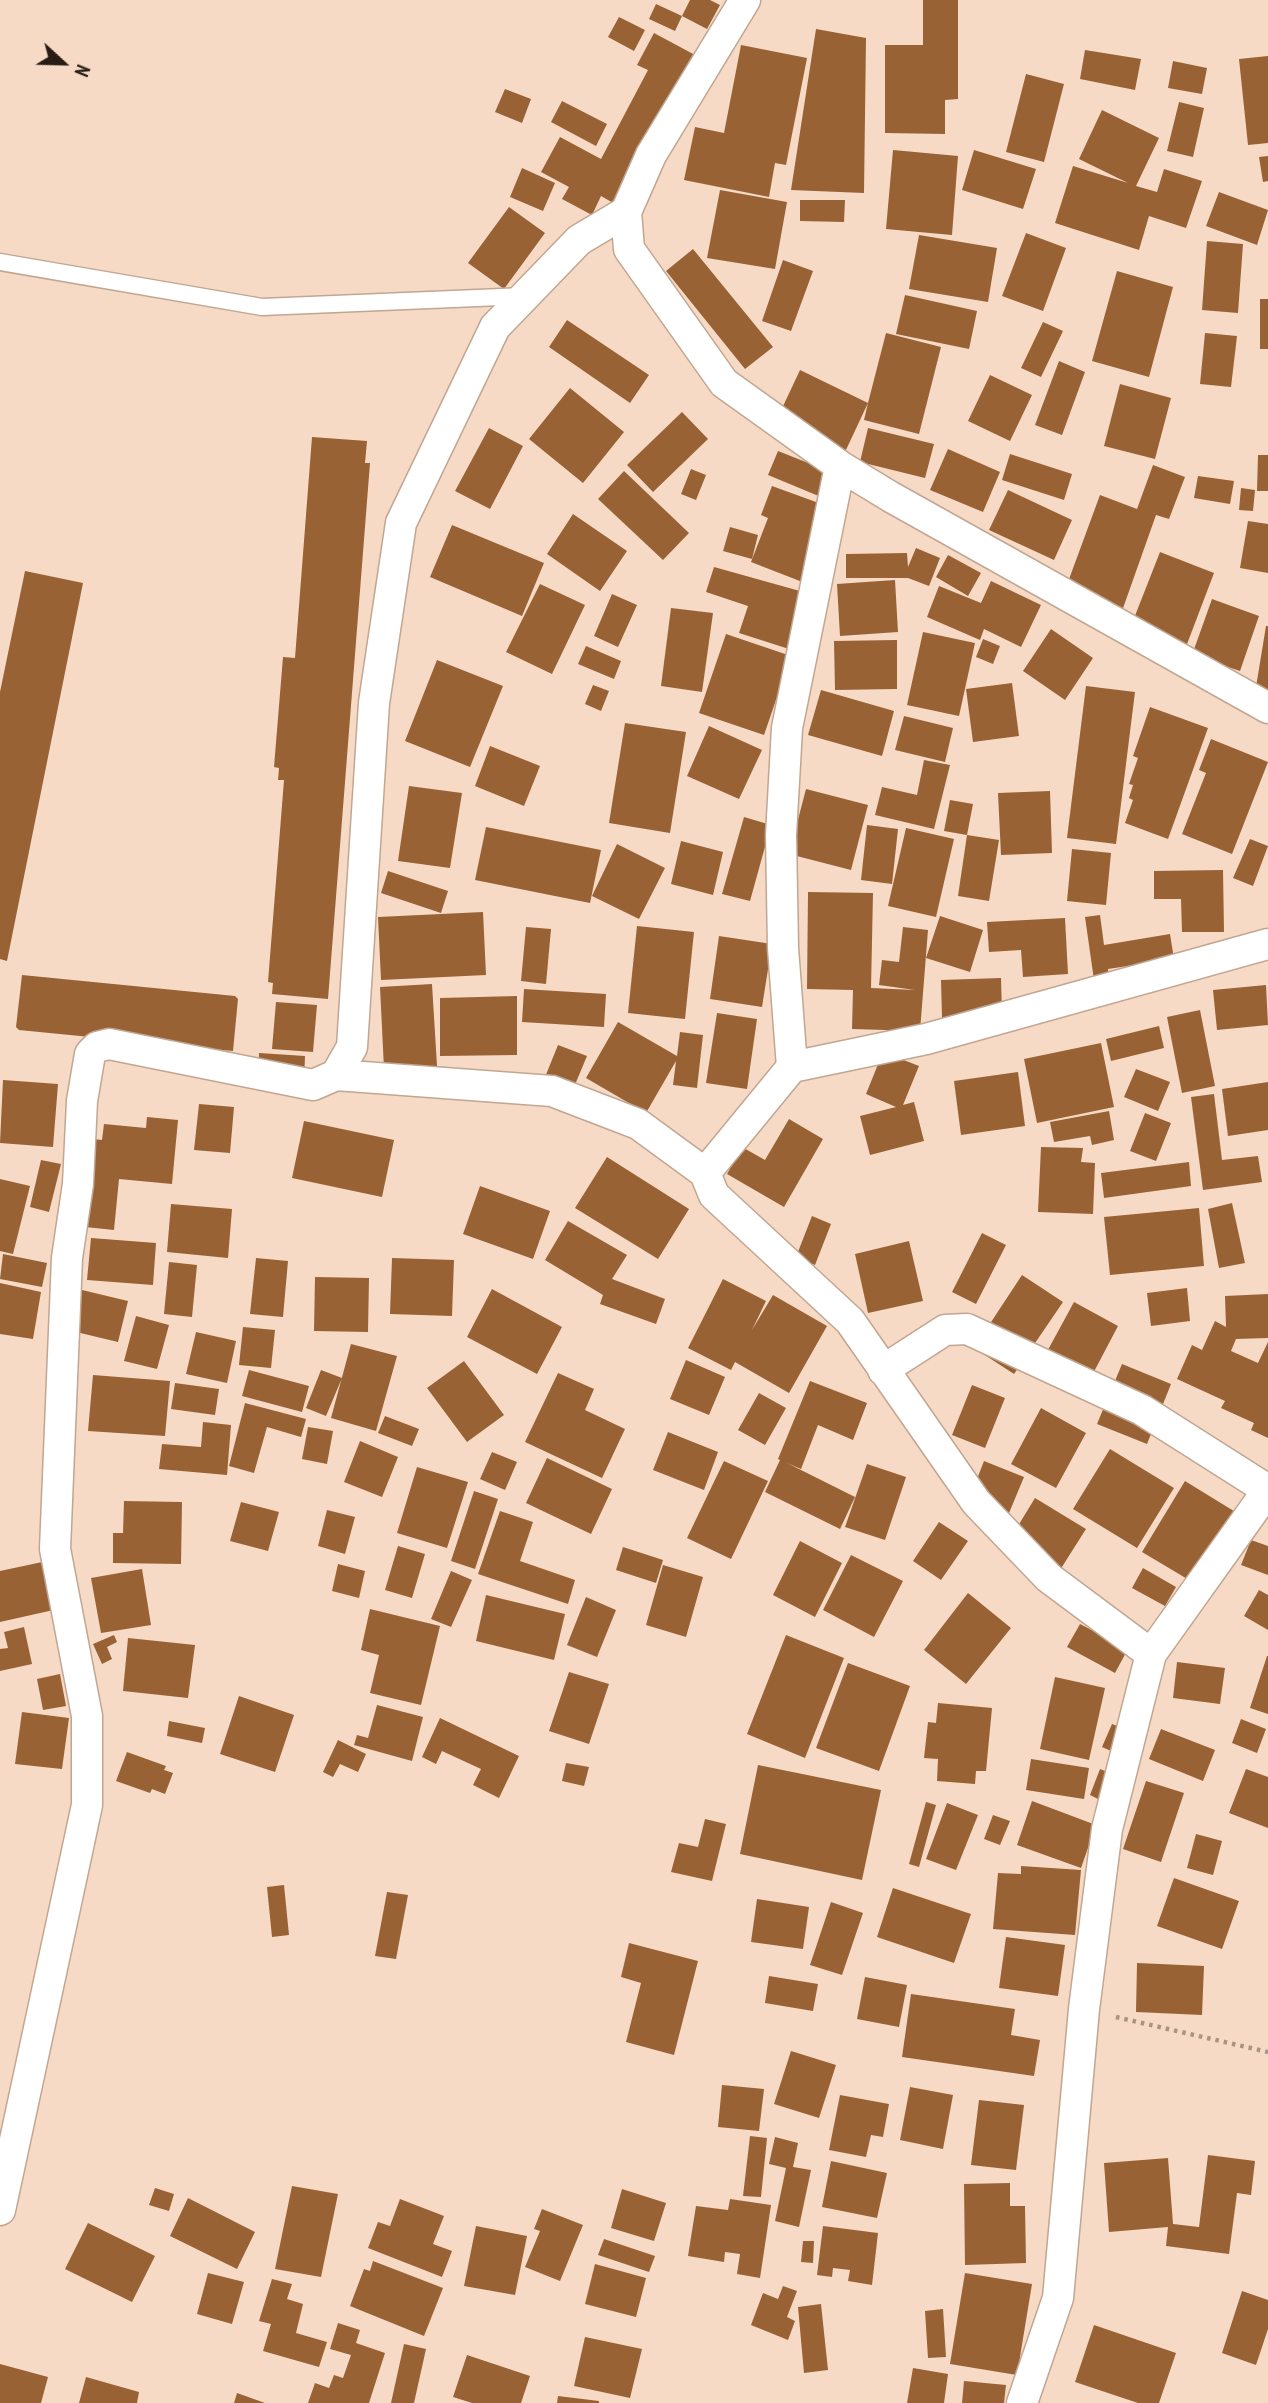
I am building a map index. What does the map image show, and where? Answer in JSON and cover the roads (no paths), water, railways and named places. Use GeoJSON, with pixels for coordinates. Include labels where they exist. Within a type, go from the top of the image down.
{"type":"FeatureCollection","features":[{"type":"Feature","properties":{"kind":"street"},"geometry":{"type":"LineString","coordinates":[[744,0],[651,155],[626,212],[629,249],[724,383],[840,466],[1137,638],[1268,708]]}},
{"type":"Feature","properties":{"kind":"street"},"geometry":{"type":"LineString","coordinates":[[336,1075],[352,1047],[374,703],[401,523],[495,327],[579,240],[626,212]]}},
{"type":"Feature","properties":{"kind":"street"},"geometry":{"type":"LineString","coordinates":[[792,1067],[783,948],[781,835],[787,728],[840,466]]}},
{"type":"Feature","properties":{"kind":"street"},"geometry":{"type":"LineString","coordinates":[[705,1173],[792,1067],[926,1039],[1268,944]]}},
{"type":"Feature","properties":{"kind":"street"},"geometry":{"type":"LineString","coordinates":[[0,2210],[86,1805],[87,1716],[55,1549],[67,1258],[78,1184],[82,1101],[88,1063],[97,1047],[109,1044],[313,1085],[336,1075],[552,1091],[638,1124],[705,1173],[714,1195],[850,1321],[976,1502],[1049,1578],[1151,1654]]}},
{"type":"Feature","properties":{"kind":"street"},"geometry":{"type":"LineString","coordinates":[[883,1370],[945,1330],[967,1329],[1142,1410],[1268,1490],[1151,1654],[1107,1829],[1084,2010],[1058,2298],[1022,2403]]}},
{"type":"Feature","properties":{"kind":"lane"},"geometry":{"type":"LineString","coordinates":[[0,262],[262,307],[525,296]]}}]}
